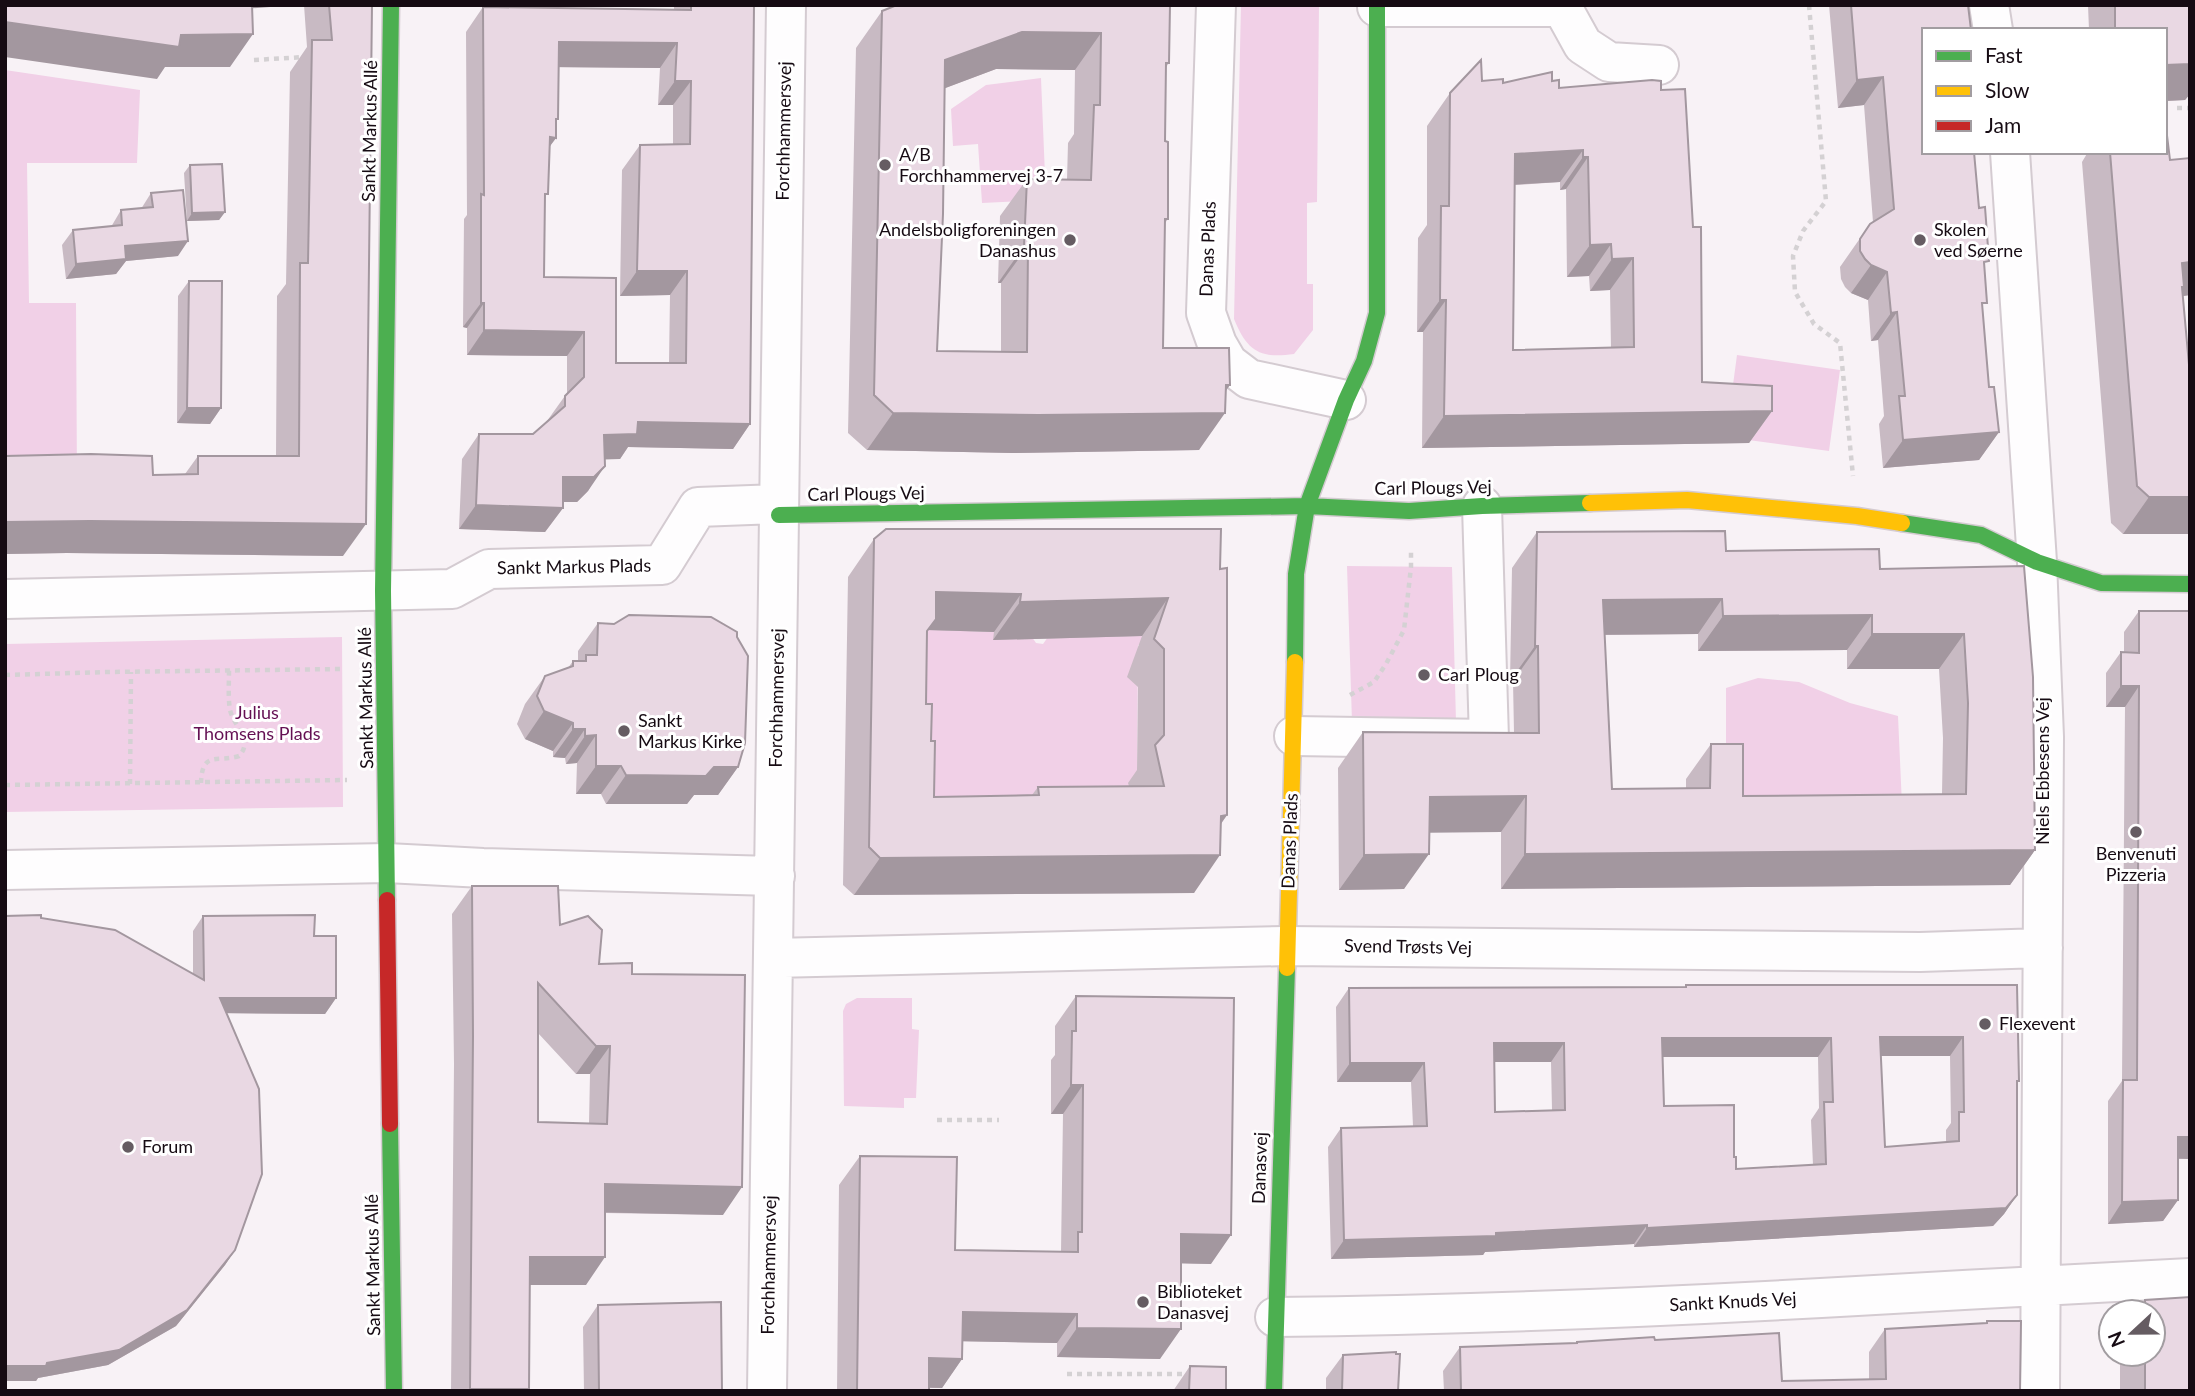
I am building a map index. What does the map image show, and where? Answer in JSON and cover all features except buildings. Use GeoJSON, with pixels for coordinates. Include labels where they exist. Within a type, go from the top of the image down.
{"type":"FeatureCollection","features":[{"type":"Feature","properties":{"kind":"street","name":"Sankt Markus Allé"},"geometry":{"type":"LineString","coordinates":[[391,5],[383,591],[394,1391]]}},
{"type":"Feature","properties":{"kind":"street","name":"Forchhammersvej"},"geometry":{"type":"LineString","coordinates":[[767,1391],[786,5]]}},
{"type":"Feature","properties":{"kind":"street","name":"Danas Plads"},"geometry":{"type":"LineString","coordinates":[[1216,5],[1206,313],[1217,344],[1228,363],[1249,379],[1346,400]]}},
{"type":"Feature","properties":{"kind":"street"},"geometry":{"type":"LineString","coordinates":[[1989,5],[1993,28]]}},
{"type":"Feature","properties":{"kind":"street"},"geometry":{"type":"LineString","coordinates":[[1377,6],[1562,6],[1583,45],[1609,62],[1659,65]]}},
{"type":"Feature","properties":{"kind":"street","name":"Danas Plads"},"geometry":{"type":"LineString","coordinates":[[1286,946],[1296,574],[1307,506],[1346,400],[1364,360],[1377,313],[1377,6]]}},
{"type":"Feature","properties":{"kind":"street","name":"Niels Ebbesens Vej"},"geometry":{"type":"LineString","coordinates":[[2010,154],[2037,562],[2044,737],[2040,1391]]}},
{"type":"Feature","properties":{"kind":"street","name":"Carl Plougs Vej"},"geometry":{"type":"LineString","coordinates":[[779,510],[1307,506],[1409,511],[1482,506],[1687,500],[1857,516],[1981,535],[2037,562],[2101,583],[2190,584]]}},
{"type":"Feature","properties":{"kind":"street"},"geometry":{"type":"LineString","coordinates":[[1294,718],[1489,739],[1482,506]]}},
{"type":"Feature","properties":{"kind":"street","name":"Sankt Markus Plads"},"geometry":{"type":"LineString","coordinates":[[383,591],[452,589],[489,569],[662,565],[698,507],[779,510]]}},
{"type":"Feature","properties":{"kind":"street"},"geometry":{"type":"LineString","coordinates":[[5,600],[383,591]]}},
{"type":"Feature","properties":{"kind":"street"},"geometry":{"type":"LineString","coordinates":[[5,870],[387,863],[775,876]]}},
{"type":"Feature","properties":{"kind":"street","name":"Svend Trøsts Vej"},"geometry":{"type":"LineString","coordinates":[[774,958],[1286,946],[1920,952],[2043,948]]}},
{"type":"Feature","properties":{"kind":"street","name":"Danasvej"},"geometry":{"type":"LineString","coordinates":[[1273,1391],[1286,946]]}},
{"type":"Feature","properties":{"kind":"street","name":"Sankt Knuds Vej"},"geometry":{"type":"LineString","coordinates":[[1275,1317],[1429,1315],[2190,1278]]}},
{"type":"Feature","properties":{"kind":"path"},"geometry":{"type":"LineString","coordinates":[[1809,5],[1826,201],[1802,231],[1793,256],[1795,292],[1814,324],[1840,343],[1857,516]]}},
{"type":"Feature","properties":{"kind":"path"},"geometry":{"type":"LineString","coordinates":[[254,60],[317,56]]}},
{"type":"Feature","properties":{"kind":"path"},"geometry":{"type":"LineString","coordinates":[[2177,108],[2190,108]]}},
{"type":"Feature","properties":{"kind":"path"},"geometry":{"type":"LineString","coordinates":[[1294,718],[1374,682],[1386,664],[1404,630],[1411,567],[1409,511]]}},
{"type":"Feature","properties":{"kind":"path"},"geometry":{"type":"LineString","coordinates":[[5,675],[385,668]]}},
{"type":"Feature","properties":{"kind":"path"},"geometry":{"type":"LineString","coordinates":[[201,783],[205,763],[239,756],[245,746],[243,734],[230,709],[229,670]]}},
{"type":"Feature","properties":{"kind":"path"},"geometry":{"type":"LineString","coordinates":[[130,784],[131,672]]}},
{"type":"Feature","properties":{"kind":"path"},"geometry":{"type":"LineString","coordinates":[[5,785],[386,780]]}},
{"type":"Feature","properties":{"kind":"path"},"geometry":{"type":"LineString","coordinates":[[937,1120],[999,1120]]}},
{"type":"Feature","properties":{"kind":"path"},"geometry":{"type":"LineString","coordinates":[[1067,1374],[1194,1374]]}},
{"type":"Feature","properties":{"kind":"green space"},"geometry":{"type":"Polygon","coordinates":[[[1241,5],[1319,5],[1317,202],[1307,203],[1307,284],[1313,284],[1313,330],[1294,354],[1272,355],[1256,350],[1244,339],[1234,319],[1241,5]]]}},
{"type":"Feature","properties":{"kind":"green space"},"geometry":{"type":"Polygon","coordinates":[[[5,70],[140,90],[137,163],[27,163],[29,303],[76,303],[77,485],[5,488],[5,70]]]}},
{"type":"Feature","properties":{"kind":"green space"},"geometry":{"type":"Polygon","coordinates":[[[1041,78],[1046,200],[982,203],[978,144],[953,146],[951,109],[986,85],[1041,78]]]}},
{"type":"Feature","properties":{"kind":"green space"},"geometry":{"type":"Polygon","coordinates":[[[1737,355],[1840,370],[1829,451],[1726,437],[1737,355]]]}},
{"type":"Feature","properties":{"kind":"green space"},"geometry":{"type":"Polygon","coordinates":[[[1347,566],[1452,567],[1456,722],[1352,722],[1347,566]]]}},
{"type":"Feature","properties":{"kind":"green space"},"geometry":{"type":"Polygon","coordinates":[[[896,628],[994,632],[1032,637],[1036,643],[1043,644],[1048,637],[1143,634],[1143,644],[1138,645],[1137,775],[1130,782],[1130,789],[911,835],[896,628]]]}},
{"type":"Feature","properties":{"kind":"green space","name":"Julius Thomsens Plads"},"geometry":{"type":"Polygon","coordinates":[[[342,637],[343,807],[5,812],[5,644],[342,637]]]}},
{"type":"Feature","properties":{"kind":"green space"},"geometry":{"type":"Polygon","coordinates":[[[1758,678],[1799,682],[1850,703],[1898,716],[1902,805],[1726,806],[1726,688],[1758,678]]]}},
{"type":"Feature","properties":{"kind":"green space"},"geometry":{"type":"Polygon","coordinates":[[[857,998],[912,998],[912,1029],[919,1030],[916,1098],[904,1098],[904,1108],[844,1106],[843,1011],[846,1004],[857,998]]]}},
{"type":"Feature","properties":{"kind":"traffic: fast"},"geometry":{"type":"LineString","coordinates":[[387,900],[383,591],[391,5]]}},
{"type":"Feature","properties":{"kind":"traffic: fast"},"geometry":{"type":"LineString","coordinates":[[1295,662],[1296,574],[1307,506],[1346,400],[1364,361],[1377,313],[1377,5]]}},
{"type":"Feature","properties":{"kind":"traffic: fast"},"geometry":{"type":"LineString","coordinates":[[779,515],[1307,506],[1409,511],[1590,503]]}},
{"type":"Feature","properties":{"kind":"traffic: fast"},"geometry":{"type":"LineString","coordinates":[[1902,523],[1981,535],[2037,562],[2101,583],[2190,584]]}},
{"type":"Feature","properties":{"kind":"traffic: fast"},"geometry":{"type":"LineString","coordinates":[[1274,1391],[1287,968]]}},
{"type":"Feature","properties":{"kind":"traffic: fast"},"geometry":{"type":"LineString","coordinates":[[390,1124],[394,1391]]}},
{"type":"Feature","properties":{"kind":"traffic: slow"},"geometry":{"type":"LineString","coordinates":[[1590,503],[1687,500],[1857,516],[1902,523]]}},
{"type":"Feature","properties":{"kind":"traffic: slow"},"geometry":{"type":"LineString","coordinates":[[1287,968],[1295,662]]}},
{"type":"Feature","properties":{"kind":"traffic: jam"},"geometry":{"type":"LineString","coordinates":[[387,900],[390,1124]]}},
{"type":"Feature","properties":{"kind":"place","name":"A/B Forchhammervej 3-7"},"geometry":{"type":"Point","coordinates":[885,165]}},
{"type":"Feature","properties":{"kind":"place","name":"Andelsboligforeningen Danashus"},"geometry":{"type":"Point","coordinates":[1070,240]}},
{"type":"Feature","properties":{"kind":"place","name":"Skolen ved Søerne"},"geometry":{"type":"Point","coordinates":[1920,240]}},
{"type":"Feature","properties":{"kind":"place","name":"Carl Ploug"},"geometry":{"type":"Point","coordinates":[1424,675]}},
{"type":"Feature","properties":{"kind":"place","name":"Sankt Markus Kirke"},"geometry":{"type":"Point","coordinates":[624,731]}},
{"type":"Feature","properties":{"kind":"place","name":"Benvenuti Pizzeria"},"geometry":{"type":"Point","coordinates":[2136,832]}},
{"type":"Feature","properties":{"kind":"place","name":"Flexevent"},"geometry":{"type":"Point","coordinates":[1985,1024]}},
{"type":"Feature","properties":{"kind":"place","name":"Forum"},"geometry":{"type":"Point","coordinates":[128,1147]}},
{"type":"Feature","properties":{"kind":"place","name":"Biblioteket Danasvej"},"geometry":{"type":"Point","coordinates":[1143,1302]}}]}
